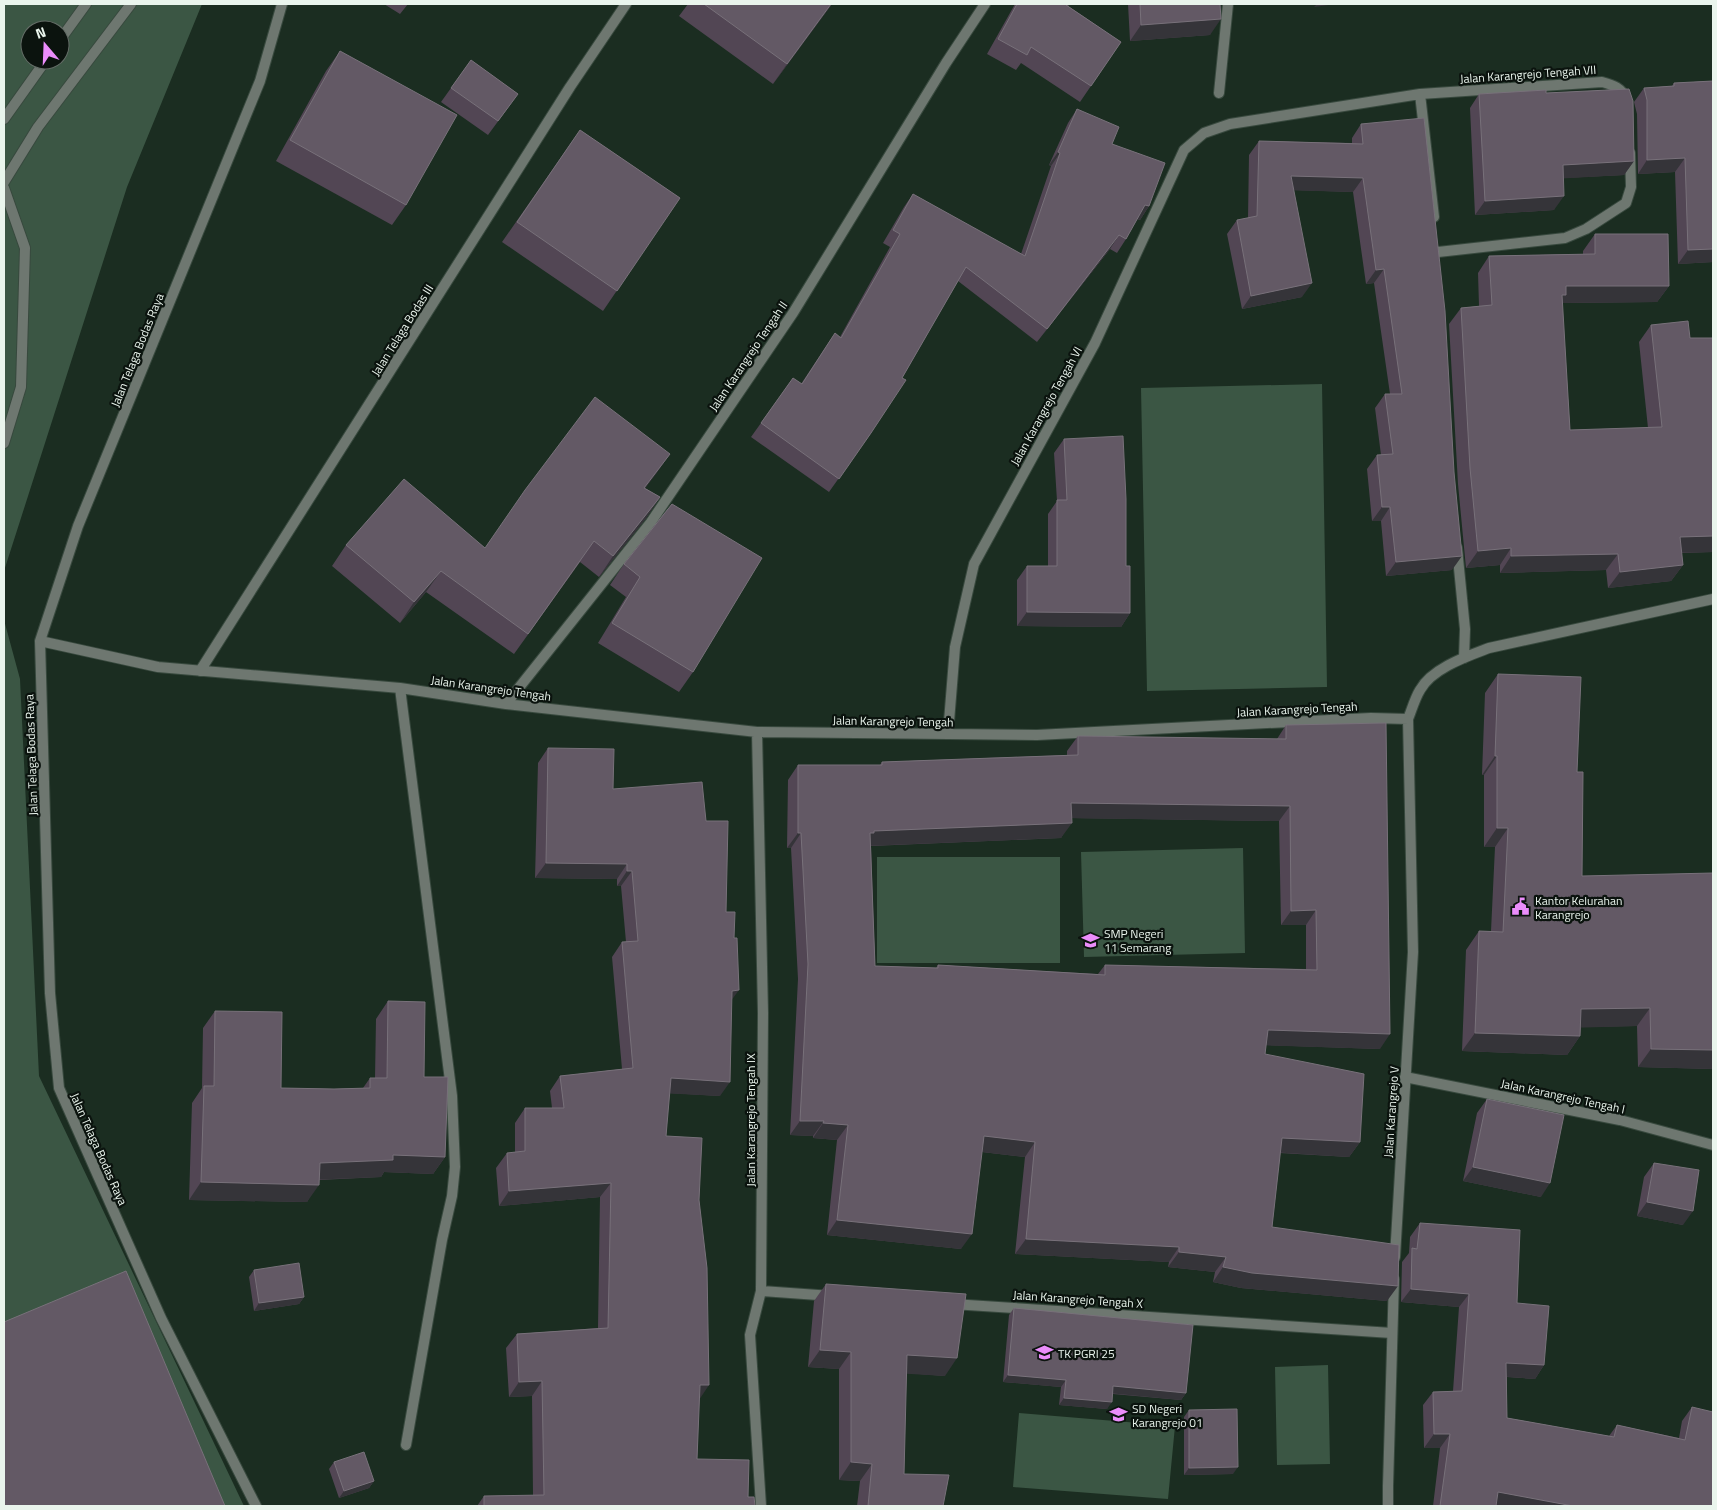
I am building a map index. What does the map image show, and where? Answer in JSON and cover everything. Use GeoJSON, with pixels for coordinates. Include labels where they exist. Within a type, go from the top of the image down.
{"type":"FeatureCollection","features":[{"type":"Feature","properties":{"kind":"street"},"geometry":{"type":"LineString","coordinates":[[70,26],[86,4]]}},
{"type":"Feature","properties":{"kind":"street"},"geometry":{"type":"LineString","coordinates":[[4,182],[38,127],[131,4]]}},
{"type":"Feature","properties":{"kind":"street","name":"Jalan Telaga Bodas Raya"},"geometry":{"type":"LineString","coordinates":[[256,1506],[161,1318],[59,1088],[50,993],[40,641],[78,526],[260,81],[282,4]]}},
{"type":"Feature","properties":{"kind":"street","name":"Jalan Telaga Bodas III"},"geometry":{"type":"LineString","coordinates":[[200,671],[570,87],[626,4]]}},
{"type":"Feature","properties":{"kind":"street","name":"Jalan Karangrejo Tengah II"},"geometry":{"type":"LineString","coordinates":[[506,704],[651,522],[794,313],[946,62],[984,4]]}},
{"type":"Feature","properties":{"kind":"street"},"geometry":{"type":"LineString","coordinates":[[1219,93],[1228,4]]}},
{"type":"Feature","properties":{"kind":"street"},"geometry":{"type":"LineString","coordinates":[[4,119],[39,70]]}},
{"type":"Feature","properties":{"kind":"street","name":"Jalan Karangrejo Tengah VII"},"geometry":{"type":"LineString","coordinates":[[1230,124],[1420,94],[1602,82],[1616,85],[1625,96],[1627,105]]}},
{"type":"Feature","properties":{"kind":"street"},"geometry":{"type":"LineString","coordinates":[[1420,94],[1437,247],[1565,238],[1586,229],[1626,203],[1631,188],[1630,142]]}},
{"type":"Feature","properties":{"kind":"street","name":"Jalan Karangrejo Tengah VI"},"geometry":{"type":"LineString","coordinates":[[948,734],[955,647],[974,564],[1095,343],[1184,150],[1204,133],[1230,124]]}},
{"type":"Feature","properties":{"kind":"street"},"geometry":{"type":"LineString","coordinates":[[4,188],[25,248],[21,387],[4,443]]}},
{"type":"Feature","properties":{"kind":"street"},"geometry":{"type":"LineString","coordinates":[[1456,533],[1465,629],[1464,658]]}},
{"type":"Feature","properties":{"kind":"street"},"geometry":{"type":"LineString","coordinates":[[1408,719],[1420,688],[1438,672],[1464,658],[1490,648],[1713,599]]}},
{"type":"Feature","properties":{"kind":"street","name":"Jalan Karangrejo Tengah"},"geometry":{"type":"LineString","coordinates":[[40,641],[158,667],[400,688],[506,704],[757,732],[1037,735],[1371,718],[1408,719]]}},
{"type":"Feature","properties":{"kind":"street"},"geometry":{"type":"LineString","coordinates":[[400,688],[452,1096],[455,1167],[452,1196],[442,1240],[406,1445]]}},
{"type":"Feature","properties":{"kind":"street","name":"Jalan Karangrejo V"},"geometry":{"type":"LineString","coordinates":[[1388,1506],[1397,1217],[1414,952],[1408,719]]}},
{"type":"Feature","properties":{"kind":"street","name":"Jalan Karangrejo Tengah IX"},"geometry":{"type":"LineString","coordinates":[[757,732],[763,1013],[761,1291],[750,1336],[762,1506]]}},
{"type":"Feature","properties":{"kind":"street","name":"Jalan Karangrejo Tengah I"},"geometry":{"type":"LineString","coordinates":[[1406,1077],[1620,1120],[1713,1145]]}},
{"type":"Feature","properties":{"kind":"street"},"geometry":{"type":"LineString","coordinates":[[761,1291],[840,1296]]}},
{"type":"Feature","properties":{"kind":"street","name":"Jalan Karangrejo Tengah X"},"geometry":{"type":"LineString","coordinates":[[939,1303],[1392,1333]]}},
{"type":"Feature","properties":{"kind":"green space"},"geometry":{"type":"Polygon","coordinates":[[[4,4],[202,4],[127,187],[4,571],[4,4]]]}},
{"type":"Feature","properties":{"kind":"green space"},"geometry":{"type":"Polygon","coordinates":[[[1322,384],[1327,687],[1147,691],[1141,388],[1322,384]]]}},
{"type":"Feature","properties":{"kind":"green space"},"geometry":{"type":"Polygon","coordinates":[[[4,620],[20,679],[39,1076],[244,1506],[4,1506],[4,620]]]}},
{"type":"Feature","properties":{"kind":"green space"},"geometry":{"type":"Polygon","coordinates":[[[1243,848],[1245,953],[1084,957],[1081,852],[1243,848]]]}},
{"type":"Feature","properties":{"kind":"green space"},"geometry":{"type":"Polygon","coordinates":[[[877,857],[1060,857],[1060,963],[877,963],[877,857]]]}},
{"type":"Feature","properties":{"kind":"green space"},"geometry":{"type":"Polygon","coordinates":[[[1328,1365],[1330,1464],[1277,1465],[1275,1367],[1328,1365]]]}},
{"type":"Feature","properties":{"kind":"green space"},"geometry":{"type":"Polygon","coordinates":[[[1019,1413],[1175,1426],[1168,1499],[1013,1487],[1019,1413]]]}},
{"type":"Feature","properties":{"kind":"building"},"geometry":{"type":"Polygon","coordinates":[[[704,4],[831,4],[787,64],[704,4]]]}},
{"type":"Feature","properties":{"kind":"building"},"geometry":{"type":"Polygon","coordinates":[[[1017,4],[1067,4],[1121,42],[1091,86],[1031,47],[1027,55],[998,39],[1017,4]]]}},
{"type":"Feature","properties":{"kind":"building"},"geometry":{"type":"Polygon","coordinates":[[[1140,4],[1220,4],[1221,19],[1141,25],[1140,4]]]}},
{"type":"Feature","properties":{"kind":"building"},"geometry":{"type":"Polygon","coordinates":[[[340,51],[457,115],[406,205],[290,140],[340,51]]]}},
{"type":"Feature","properties":{"kind":"building"},"geometry":{"type":"Polygon","coordinates":[[[471,60],[518,94],[498,121],[451,88],[471,60]]]}},
{"type":"Feature","properties":{"kind":"building"},"geometry":{"type":"Polygon","coordinates":[[[1713,81],[1713,249],[1688,250],[1685,158],[1647,160],[1647,100],[1644,88],[1674,86],[1674,83],[1713,81]]]}},
{"type":"Feature","properties":{"kind":"building"},"geometry":{"type":"Polygon","coordinates":[[[1629,89],[1633,101],[1634,161],[1563,165],[1564,196],[1485,201],[1479,94],[1546,90],[1546,93],[1629,89]]]}},
{"type":"Feature","properties":{"kind":"building"},"geometry":{"type":"Polygon","coordinates":[[[1077,109],[1119,127],[1112,144],[1165,163],[1149,206],[1145,205],[1126,239],[1119,235],[1047,329],[966,267],[902,378],[906,380],[839,479],[761,423],[793,378],[802,384],[835,333],[841,338],[900,234],[893,230],[913,194],[1025,256],[1060,153],[1058,152],[1077,109]]]}},
{"type":"Feature","properties":{"kind":"building"},"geometry":{"type":"Polygon","coordinates":[[[1424,118],[1445,311],[1454,472],[1462,556],[1396,562],[1390,507],[1382,507],[1377,455],[1393,454],[1385,394],[1402,394],[1384,269],[1376,270],[1363,178],[1291,176],[1312,283],[1251,296],[1237,220],[1257,216],[1259,141],[1363,144],[1361,124],[1424,118]]]}},
{"type":"Feature","properties":{"kind":"building"},"geometry":{"type":"Polygon","coordinates":[[[580,130],[680,198],[617,291],[517,222],[580,130]]]}},
{"type":"Feature","properties":{"kind":"building"},"geometry":{"type":"Polygon","coordinates":[[[1595,234],[1668,234],[1669,286],[1566,286],[1566,295],[1562,295],[1570,430],[1662,427],[1651,325],[1688,321],[1690,338],[1713,338],[1713,536],[1680,537],[1683,565],[1620,572],[1618,554],[1511,556],[1511,548],[1478,551],[1470,468],[1461,308],[1492,305],[1489,256],[1595,254],[1595,234]]]}},
{"type":"Feature","properties":{"kind":"building"},"geometry":{"type":"Polygon","coordinates":[[[595,397],[670,454],[644,488],[660,497],[613,556],[594,541],[528,634],[441,571],[414,602],[346,545],[404,479],[485,548],[525,490],[595,397]]]}},
{"type":"Feature","properties":{"kind":"building"},"geometry":{"type":"Polygon","coordinates":[[[1123,436],[1126,499],[1126,566],[1130,566],[1130,613],[1027,612],[1027,566],[1057,566],[1057,500],[1067,500],[1064,439],[1123,436]]]}},
{"type":"Feature","properties":{"kind":"building"},"geometry":{"type":"Polygon","coordinates":[[[672,504],[762,558],[693,672],[612,623],[640,577],[624,564],[672,504]]]}},
{"type":"Feature","properties":{"kind":"building"},"geometry":{"type":"Polygon","coordinates":[[[1498,674],[1581,677],[1577,772],[1583,772],[1582,876],[1713,873],[1713,1050],[1651,1049],[1650,1008],[1581,1009],[1580,1036],[1475,1033],[1479,931],[1503,932],[1508,828],[1497,828],[1497,756],[1495,756],[1498,674]]]}},
{"type":"Feature","properties":{"kind":"building"},"geometry":{"type":"Polygon","coordinates":[[[1386,723],[1390,1034],[1268,1030],[1265,1054],[1364,1074],[1360,1142],[1282,1138],[1272,1227],[1399,1245],[1398,1286],[1252,1273],[1223,1267],[1226,1257],[1179,1252],[1179,1247],[1026,1239],[1035,1142],[984,1136],[972,1234],[837,1220],[848,1125],[823,1123],[824,1121],[800,1121],[808,964],[801,833],[798,833],[798,765],[882,765],[882,762],[1078,755],[1078,736],[1286,739],[1286,725],[1386,723]],[[1071,803],[1072,823],[874,831],[874,833],[870,833],[875,966],[938,968],[938,965],[1105,975],[1105,965],[1317,970],[1316,910],[1291,911],[1290,806],[1071,803]]]}},
{"type":"Feature","properties":{"kind":"building"},"geometry":{"type":"Polygon","coordinates":[[[548,748],[614,749],[613,789],[702,782],[706,821],[728,821],[726,912],[735,912],[734,938],[737,938],[739,990],[732,991],[730,1082],[671,1078],[666,1136],[702,1138],[699,1200],[707,1268],[709,1385],[700,1385],[697,1459],[749,1460],[748,1497],[754,1497],[755,1506],[484,1506],[484,1496],[544,1495],[542,1381],[519,1382],[517,1334],[608,1328],[611,1183],[509,1191],[507,1153],[525,1151],[525,1108],[564,1108],[560,1076],[633,1068],[622,942],[638,941],[632,871],[627,871],[627,864],[546,863],[548,748]]]}},
{"type":"Feature","properties":{"kind":"building"},"geometry":{"type":"Polygon","coordinates":[[[388,1001],[425,1002],[424,1077],[448,1077],[445,1157],[393,1155],[393,1160],[320,1163],[319,1185],[201,1182],[204,1086],[214,1086],[215,1011],[282,1012],[281,1088],[370,1088],[370,1078],[387,1078],[388,1001]]]}},
{"type":"Feature","properties":{"kind":"building"},"geometry":{"type":"Polygon","coordinates":[[[1487,1099],[1564,1115],[1550,1183],[1473,1167],[1487,1099]]]}},
{"type":"Feature","properties":{"kind":"building"},"geometry":{"type":"Polygon","coordinates":[[[1654,1163],[1699,1170],[1693,1211],[1647,1202],[1654,1163]]]}},
{"type":"Feature","properties":{"kind":"building"},"geometry":{"type":"Polygon","coordinates":[[[1420,1223],[1520,1230],[1517,1303],[1549,1306],[1544,1365],[1506,1363],[1507,1418],[1614,1437],[1617,1425],[1685,1440],[1692,1407],[1713,1412],[1713,1506],[1573,1506],[1498,1492],[1496,1506],[1440,1506],[1450,1434],[1434,1434],[1433,1392],[1462,1391],[1469,1294],[1411,1289],[1412,1248],[1417,1249],[1420,1223]]]}},
{"type":"Feature","properties":{"kind":"building"},"geometry":{"type":"Polygon","coordinates":[[[299,1263],[304,1297],[259,1303],[254,1270],[299,1263]]]}},
{"type":"Feature","properties":{"kind":"building"},"geometry":{"type":"Polygon","coordinates":[[[126,1271],[225,1506],[4,1506],[4,1322],[126,1271]]]}},
{"type":"Feature","properties":{"kind":"building"},"geometry":{"type":"Polygon","coordinates":[[[826,1284],[966,1294],[957,1358],[907,1355],[904,1474],[949,1475],[943,1506],[868,1506],[872,1464],[851,1462],[851,1352],[820,1350],[826,1284]]]}},
{"type":"Feature","properties":{"kind":"building"},"geometry":{"type":"Polygon","coordinates":[[[1014,1308],[1193,1325],[1186,1393],[1113,1386],[1112,1402],[1064,1398],[1066,1380],[1008,1375],[1014,1308]]]}},
{"type":"Feature","properties":{"kind":"building"},"geometry":{"type":"Polygon","coordinates":[[[1237,1409],[1238,1467],[1189,1468],[1189,1410],[1237,1409]]]}},
{"type":"Feature","properties":{"kind":"building"},"geometry":{"type":"Polygon","coordinates":[[[364,1452],[374,1481],[344,1491],[334,1462],[364,1452]]]}},
{"type":"Feature","properties":{"kind":"place","name":"Kantor Kelurahan Karangrejo"},"geometry":{"type":"Point","coordinates":[1521,907]}},
{"type":"Feature","properties":{"kind":"place","name":"SMP Negeri 11 Semarang"},"geometry":{"type":"Point","coordinates":[1090,940]}},
{"type":"Feature","properties":{"kind":"place","name":"TK PGRI 25"},"geometry":{"type":"Point","coordinates":[1044,1353]}},
{"type":"Feature","properties":{"kind":"place","name":"SD Negeri Karangrejo 01"},"geometry":{"type":"Point","coordinates":[1118,1415]}}]}
